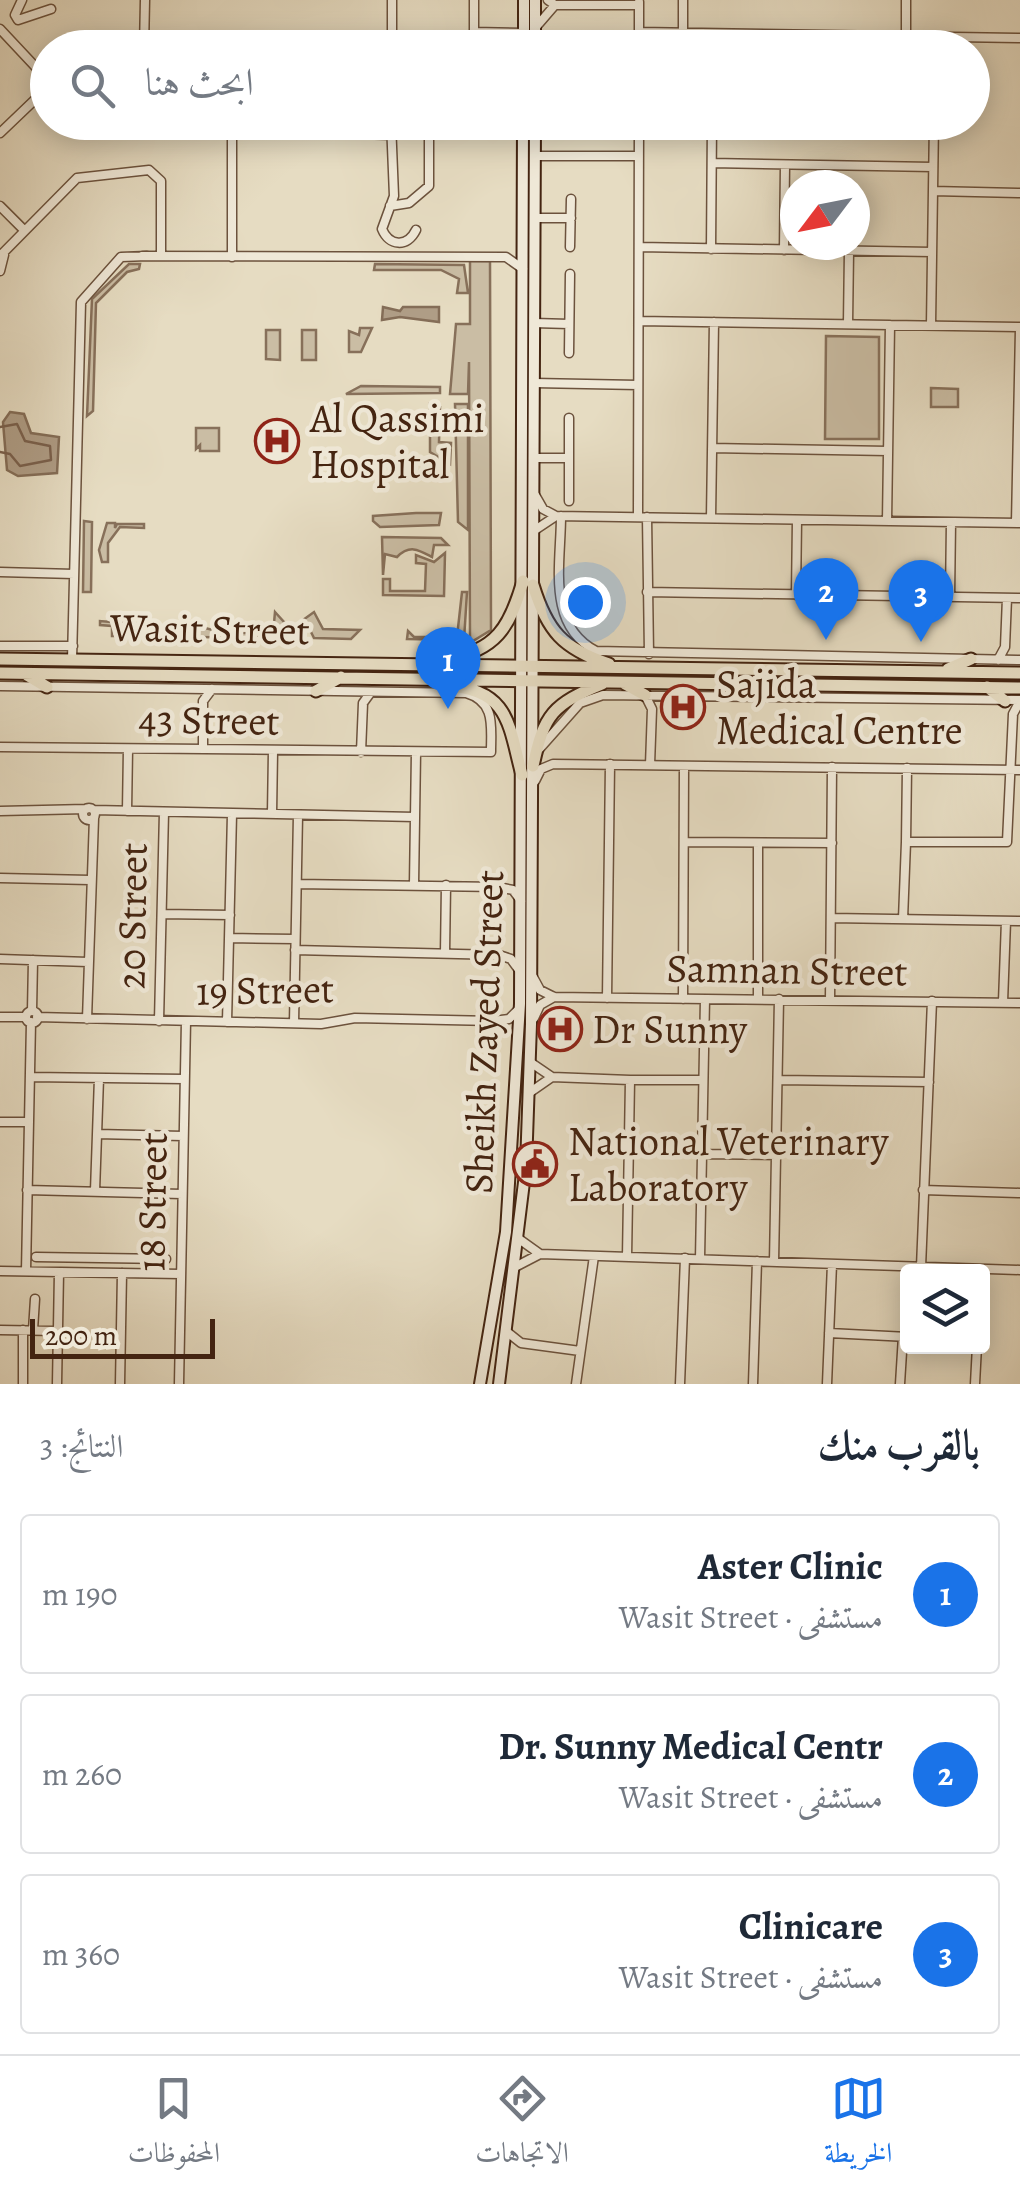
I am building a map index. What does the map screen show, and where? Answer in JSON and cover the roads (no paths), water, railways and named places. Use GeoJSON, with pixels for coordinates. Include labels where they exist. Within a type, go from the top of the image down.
{"type":"FeatureCollection","features":[{"type":"Feature","properties":{"kind":"main road"},"geometry":{"type":"LineString","coordinates":[[524,0],[529,30]]}},
{"type":"Feature","properties":{"kind":"main road"},"geometry":{"type":"LineString","coordinates":[[529,30],[535,0]]}},
{"type":"Feature","properties":{"kind":"main road"},"geometry":{"type":"LineString","coordinates":[[523,140],[528,673]]}},
{"type":"Feature","properties":{"kind":"main road"},"geometry":{"type":"LineString","coordinates":[[425,664],[471,654],[498,639],[512,620],[528,583],[534,532],[535,140]]}},
{"type":"Feature","properties":{"kind":"main road"},"geometry":{"type":"LineString","coordinates":[[524,228],[528,252],[534,254]]}},
{"type":"Feature","properties":{"kind":"main road"},"geometry":{"type":"LineString","coordinates":[[528,583],[544,619],[564,645],[623,668]]}},
{"type":"Feature","properties":{"kind":"main road"},"geometry":{"type":"LineString","coordinates":[[659,668],[680,654]]}},
{"type":"Feature","properties":{"kind":"main road","name":"Wasit Street"},"geometry":{"type":"LineString","coordinates":[[0,659],[425,664],[615,682],[1020,688]]}},
{"type":"Feature","properties":{"kind":"main road"},"geometry":{"type":"LineString","coordinates":[[941,672],[971,659]]}},
{"type":"Feature","properties":{"kind":"main road","name":"Wasit Street"},"geometry":{"type":"LineString","coordinates":[[0,673],[419,678],[623,668],[981,672],[1018,665]]}},
{"type":"Feature","properties":{"kind":"main road"},"geometry":{"type":"LineString","coordinates":[[912,686],[911,678],[964,679],[981,672]]}},
{"type":"Feature","properties":{"kind":"main road"},"geometry":{"type":"LineString","coordinates":[[23,673],[47,687]]}},
{"type":"Feature","properties":{"kind":"main road","name":"Sheikh Zayed Street"},"geometry":{"type":"LineString","coordinates":[[480,1384],[506,1232],[520,1004],[526,973],[533,766],[528,673]]}},
{"type":"Feature","properties":{"kind":"main road","name":"Sheikh Zayed Street"},"geometry":{"type":"LineString","coordinates":[[499,1384],[519,1240],[530,1092],[532,1024],[521,937],[522,774],[528,673]]}},
{"type":"Feature","properties":{"kind":"main road"},"geometry":{"type":"LineString","coordinates":[[316,691],[341,677]]}},
{"type":"Feature","properties":{"kind":"main road"},"geometry":{"type":"LineString","coordinates":[[419,678],[488,698],[508,718],[522,774]]}},
{"type":"Feature","properties":{"kind":"main road"},"geometry":{"type":"LineString","coordinates":[[533,766],[542,729],[552,712],[575,695],[615,682],[645,695]]}},
{"type":"Feature","properties":{"kind":"main road"},"geometry":{"type":"LineString","coordinates":[[987,688],[1005,700]]}},
{"type":"Feature","properties":{"kind":"street"},"geometry":{"type":"LineString","coordinates":[[22,0],[15,16],[18,20],[51,9]]}},
{"type":"Feature","properties":{"kind":"street"},"geometry":{"type":"LineString","coordinates":[[144,30],[145,0]]}},
{"type":"Feature","properties":{"kind":"street"},"geometry":{"type":"LineString","coordinates":[[392,0],[392,30]]}},
{"type":"Feature","properties":{"kind":"street"},"geometry":{"type":"LineString","coordinates":[[474,0],[474,30]]}},
{"type":"Feature","properties":{"kind":"street"},"geometry":{"type":"LineString","coordinates":[[682,30],[683,0]]}},
{"type":"Feature","properties":{"kind":"street"},"geometry":{"type":"LineString","coordinates":[[906,0],[906,30]]}},
{"type":"Feature","properties":{"kind":"street"},"geometry":{"type":"LineString","coordinates":[[530,30],[552,2],[640,2],[639,30]]}},
{"type":"Feature","properties":{"kind":"street"},"geometry":{"type":"LineString","coordinates":[[0,28],[30,59]]}},
{"type":"Feature","properties":{"kind":"street"},"geometry":{"type":"LineString","coordinates":[[990,38],[1020,38]]}},
{"type":"Feature","properties":{"kind":"street"},"geometry":{"type":"LineString","coordinates":[[0,134],[30,105]]}},
{"type":"Feature","properties":{"kind":"street"},"geometry":{"type":"LineString","coordinates":[[232,140],[232,256]]}},
{"type":"Feature","properties":{"kind":"street"},"geometry":{"type":"LineString","coordinates":[[392,140],[390,206],[382,223],[388,239],[404,242],[416,230]]}},
{"type":"Feature","properties":{"kind":"street"},"geometry":{"type":"LineString","coordinates":[[390,206],[406,205],[428,186],[429,140]]}},
{"type":"Feature","properties":{"kind":"street"},"geometry":{"type":"LineString","coordinates":[[639,140],[638,384],[649,654]]}},
{"type":"Feature","properties":{"kind":"street"},"geometry":{"type":"LineString","coordinates":[[711,248],[712,140]]}},
{"type":"Feature","properties":{"kind":"street"},"geometry":{"type":"LineString","coordinates":[[931,326],[934,140]]}},
{"type":"Feature","properties":{"kind":"street"},"geometry":{"type":"LineString","coordinates":[[535,156],[639,156]]}},
{"type":"Feature","properties":{"kind":"street"},"geometry":{"type":"LineString","coordinates":[[712,163],[934,167]]}},
{"type":"Feature","properties":{"kind":"street"},"geometry":{"type":"LineString","coordinates":[[785,165],[785,170]]}},
{"type":"Feature","properties":{"kind":"street"},"geometry":{"type":"LineString","coordinates":[[0,256],[77,178],[143,172],[158,175],[162,256]]}},
{"type":"Feature","properties":{"kind":"street"},"geometry":{"type":"LineString","coordinates":[[933,191],[1020,193]]}},
{"type":"Feature","properties":{"kind":"street"},"geometry":{"type":"LineString","coordinates":[[570,247],[571,200]]}},
{"type":"Feature","properties":{"kind":"street"},"geometry":{"type":"LineString","coordinates":[[0,206],[24,230]]}},
{"type":"Feature","properties":{"kind":"street"},"geometry":{"type":"LineString","coordinates":[[534,218],[571,218]]}},
{"type":"Feature","properties":{"kind":"street"},"geometry":{"type":"LineString","coordinates":[[506,257],[524,244]]}},
{"type":"Feature","properties":{"kind":"street"},"geometry":{"type":"LineString","coordinates":[[0,271],[8,246]]}},
{"type":"Feature","properties":{"kind":"street"},"geometry":{"type":"LineString","coordinates":[[639,247],[780,250]]}},
{"type":"Feature","properties":{"kind":"street"},"geometry":{"type":"LineString","coordinates":[[870,251],[932,252]]}},
{"type":"Feature","properties":{"kind":"street"},"geometry":{"type":"LineString","coordinates":[[72,660],[82,298],[111,269],[129,258],[147,256],[232,256],[506,257],[524,269]]}},
{"type":"Feature","properties":{"kind":"street"},"geometry":{"type":"LineString","coordinates":[[848,324],[850,260]]}},
{"type":"Feature","properties":{"kind":"street"},"geometry":{"type":"LineString","coordinates":[[569,353],[570,274]]}},
{"type":"Feature","properties":{"kind":"street"},"geometry":{"type":"LineString","coordinates":[[534,532],[540,523],[558,516],[1018,523],[1020,328],[639,322]]}},
{"type":"Feature","properties":{"kind":"street"},"geometry":{"type":"LineString","coordinates":[[711,518],[714,322]]}},
{"type":"Feature","properties":{"kind":"street"},"geometry":{"type":"LineString","coordinates":[[534,323],[569,324]]}},
{"type":"Feature","properties":{"kind":"street"},"geometry":{"type":"LineString","coordinates":[[887,521],[890,325]]}},
{"type":"Feature","properties":{"kind":"street"},"geometry":{"type":"LineString","coordinates":[[534,383],[638,384]]}},
{"type":"Feature","properties":{"kind":"street"},"geometry":{"type":"LineString","coordinates":[[569,418],[569,501]]}},
{"type":"Feature","properties":{"kind":"street"},"geometry":{"type":"LineString","coordinates":[[712,448],[888,451]]}},
{"type":"Feature","properties":{"kind":"street"},"geometry":{"type":"LineString","coordinates":[[534,458],[569,458]]}},
{"type":"Feature","properties":{"kind":"street"},"geometry":{"type":"LineString","coordinates":[[534,492],[544,509],[558,516]]}},
{"type":"Feature","properties":{"kind":"street"},"geometry":{"type":"LineString","coordinates":[[558,516],[565,624],[596,650],[636,654],[971,659],[1018,665]]}},
{"type":"Feature","properties":{"kind":"street"},"geometry":{"type":"LineString","coordinates":[[796,595],[798,520]]}},
{"type":"Feature","properties":{"kind":"street"},"geometry":{"type":"LineString","coordinates":[[950,598],[951,522]]}},
{"type":"Feature","properties":{"kind":"street"},"geometry":{"type":"LineString","coordinates":[[0,572],[74,574]]}},
{"type":"Feature","properties":{"kind":"street"},"geometry":{"type":"LineString","coordinates":[[647,592],[1020,598]]}},
{"type":"Feature","properties":{"kind":"street"},"geometry":{"type":"LineString","coordinates":[[998,660],[1005,647],[1007,598]]}},
{"type":"Feature","properties":{"kind":"street"},"geometry":{"type":"LineString","coordinates":[[636,654],[646,642]]}},
{"type":"Feature","properties":{"kind":"street"},"geometry":{"type":"LineString","coordinates":[[0,646],[73,646]]}},
{"type":"Feature","properties":{"kind":"street"},"geometry":{"type":"LineString","coordinates":[[1005,647],[1018,665]]}},
{"type":"Feature","properties":{"kind":"street"},"geometry":{"type":"LineString","coordinates":[[0,686],[474,693]]}},
{"type":"Feature","properties":{"kind":"street"},"geometry":{"type":"LineString","coordinates":[[196,689],[204,701]]}},
{"type":"Feature","properties":{"kind":"street"},"geometry":{"type":"LineString","coordinates":[[202,749],[204,701],[212,689]]}},
{"type":"Feature","properties":{"kind":"street"},"geometry":{"type":"LineString","coordinates":[[355,691],[363,703]]}},
{"type":"Feature","properties":{"kind":"street"},"geometry":{"type":"LineString","coordinates":[[361,752],[363,703],[371,692]]}},
{"type":"Feature","properties":{"kind":"street","name":"43 Street"},"geometry":{"type":"LineString","coordinates":[[0,747],[491,752],[490,712],[474,693]]}},
{"type":"Feature","properties":{"kind":"street"},"geometry":{"type":"LineString","coordinates":[[533,766],[544,741],[585,700],[602,695],[1020,701],[1013,714]]}},
{"type":"Feature","properties":{"kind":"street"},"geometry":{"type":"LineString","coordinates":[[645,695],[652,709],[650,765]]}},
{"type":"Feature","properties":{"kind":"street"},"geometry":{"type":"LineString","coordinates":[[652,709],[662,695]]}},
{"type":"Feature","properties":{"kind":"street"},"geometry":{"type":"LineString","coordinates":[[1005,700],[1013,714],[1015,770],[1007,842]]}},
{"type":"Feature","properties":{"kind":"street"},"geometry":{"type":"LineString","coordinates":[[127,811],[128,749]]}},
{"type":"Feature","properties":{"kind":"street"},"geometry":{"type":"LineString","coordinates":[[272,814],[273,751]]}},
{"type":"Feature","properties":{"kind":"street"},"geometry":{"type":"LineString","coordinates":[[414,884],[416,752]]}},
{"type":"Feature","properties":{"kind":"street"},"geometry":{"type":"LineString","coordinates":[[532,785],[548,764],[1015,770]]}},
{"type":"Feature","properties":{"kind":"street"},"geometry":{"type":"LineString","coordinates":[[607,998],[610,764]]}},
{"type":"Feature","properties":{"kind":"street"},"geometry":{"type":"LineString","coordinates":[[683,999],[684,766]]}},
{"type":"Feature","properties":{"kind":"street"},"geometry":{"type":"LineString","coordinates":[[830,1000],[832,767]]}},
{"type":"Feature","properties":{"kind":"street"},"geometry":{"type":"LineString","coordinates":[[903,919],[907,768]]}},
{"type":"Feature","properties":{"kind":"street"},"geometry":{"type":"LineString","coordinates":[[0,811],[415,817]]}},
{"type":"Feature","properties":{"kind":"street","name":"20 Street"},"geometry":{"type":"LineString","coordinates":[[159,1020],[164,812]]}},
{"type":"Feature","properties":{"kind":"street"},"geometry":{"type":"LineString","coordinates":[[228,1022],[232,814]]}},
{"type":"Feature","properties":{"kind":"street"},"geometry":{"type":"LineString","coordinates":[[87,1019],[90,815]]}},
{"type":"Feature","properties":{"kind":"street"},"geometry":{"type":"LineString","coordinates":[[294,1023],[298,815]]}},
{"type":"Feature","properties":{"kind":"street"},"geometry":{"type":"LineString","coordinates":[[684,842],[832,843]]}},
{"type":"Feature","properties":{"kind":"street"},"geometry":{"type":"LineString","coordinates":[[906,842],[1020,842]]}},
{"type":"Feature","properties":{"kind":"street"},"geometry":{"type":"LineString","coordinates":[[758,843],[758,999]]}},
{"type":"Feature","properties":{"kind":"street"},"geometry":{"type":"LineString","coordinates":[[498,886],[514,880],[521,853]]}},
{"type":"Feature","properties":{"kind":"street"},"geometry":{"type":"LineString","coordinates":[[0,878],[90,880]]}},
{"type":"Feature","properties":{"kind":"street"},"geometry":{"type":"LineString","coordinates":[[297,884],[498,886],[513,890],[522,902]]}},
{"type":"Feature","properties":{"kind":"street"},"geometry":{"type":"LineString","coordinates":[[445,953],[446,885]]}},
{"type":"Feature","properties":{"kind":"street"},"geometry":{"type":"LineString","coordinates":[[162,914],[230,915]]}},
{"type":"Feature","properties":{"kind":"street"},"geometry":{"type":"LineString","coordinates":[[831,918],[1020,921]]}},
{"type":"Feature","properties":{"kind":"street"},"geometry":{"type":"LineString","coordinates":[[1004,1002],[1006,921]]}},
{"type":"Feature","properties":{"kind":"street"},"geometry":{"type":"LineString","coordinates":[[499,955],[512,950],[521,937]]}},
{"type":"Feature","properties":{"kind":"street"},"geometry":{"type":"LineString","coordinates":[[229,938],[296,939]]}},
{"type":"Feature","properties":{"kind":"street"},"geometry":{"type":"LineString","coordinates":[[295,950],[499,955],[510,959],[540,990],[554,997]]}},
{"type":"Feature","properties":{"kind":"street"},"geometry":{"type":"LineString","coordinates":[[0,959],[88,962]]}},
{"type":"Feature","properties":{"kind":"street"},"geometry":{"type":"LineString","coordinates":[[26,1272],[33,960]]}},
{"type":"Feature","properties":{"kind":"street"},"geometry":{"type":"LineString","coordinates":[[532,1024],[540,1005],[554,997]]}},
{"type":"Feature","properties":{"kind":"street","name":"Samnan Street"},"geometry":{"type":"LineString","coordinates":[[554,997],[1020,1003]]}},
{"type":"Feature","properties":{"kind":"street"},"geometry":{"type":"LineString","coordinates":[[700,1259],[705,999]]}},
{"type":"Feature","properties":{"kind":"street"},"geometry":{"type":"LineString","coordinates":[[774,1262],[779,999]]}},
{"type":"Feature","properties":{"kind":"street"},"geometry":{"type":"LineString","coordinates":[[921,1264],[932,1001]]}},
{"type":"Feature","properties":{"kind":"street"},"geometry":{"type":"LineString","coordinates":[[493,1022],[512,1018],[520,1004]]}},
{"type":"Feature","properties":{"kind":"street","name":"19 Street"},"geometry":{"type":"LineString","coordinates":[[0,1017],[294,1023],[355,1018],[493,1022]]}},
{"type":"Feature","properties":{"kind":"street","name":"18 Street"},"geometry":{"type":"LineString","coordinates":[[179,1384],[186,1021]]}},
{"type":"Feature","properties":{"kind":"street"},"geometry":{"type":"LineString","coordinates":[[493,1022],[509,1027],[519,1044]]}},
{"type":"Feature","properties":{"kind":"street"},"geometry":{"type":"LineString","coordinates":[[530,1062],[552,1078]]}},
{"type":"Feature","properties":{"kind":"street"},"geometry":{"type":"LineString","coordinates":[[30,1077],[184,1080]]}},
{"type":"Feature","properties":{"kind":"street"},"geometry":{"type":"LineString","coordinates":[[96,1192],[99,1078]]}},
{"type":"Feature","properties":{"kind":"street"},"geometry":{"type":"LineString","coordinates":[[530,1092],[552,1078],[703,1080]]}},
{"type":"Feature","properties":{"kind":"street"},"geometry":{"type":"LineString","coordinates":[[626,1257],[630,1080]]}},
{"type":"Feature","properties":{"kind":"street"},"geometry":{"type":"LineString","coordinates":[[779,1080],[929,1082]]}},
{"type":"Feature","properties":{"kind":"street"},"geometry":{"type":"LineString","coordinates":[[0,1122],[29,1122]]}},
{"type":"Feature","properties":{"kind":"street"},"geometry":{"type":"LineString","coordinates":[[97,1134],[183,1136]]}},
{"type":"Feature","properties":{"kind":"street"},"geometry":{"type":"LineString","coordinates":[[702,1154],[777,1156]]}},
{"type":"Feature","properties":{"kind":"street"},"geometry":{"type":"LineString","coordinates":[[27,1190],[182,1194]]}},
{"type":"Feature","properties":{"kind":"street"},"geometry":{"type":"LineString","coordinates":[[923,1190],[1020,1192]]}},
{"type":"Feature","properties":{"kind":"street"},"geometry":{"type":"LineString","coordinates":[[519,1240],[540,1254]]}},
{"type":"Feature","properties":{"kind":"street"},"geometry":{"type":"LineString","coordinates":[[515,1267],[540,1254],[900,1266]]}},
{"type":"Feature","properties":{"kind":"street"},"geometry":{"type":"LineString","coordinates":[[576,1384],[594,1256]]}},
{"type":"Feature","properties":{"kind":"street"},"geometry":{"type":"LineString","coordinates":[[36,1257],[166,1259]]}},
{"type":"Feature","properties":{"kind":"street"},"geometry":{"type":"LineString","coordinates":[[92,1273],[93,1258]]}},
{"type":"Feature","properties":{"kind":"street"},"geometry":{"type":"LineString","coordinates":[[680,1384],[685,1258]]}},
{"type":"Feature","properties":{"kind":"street"},"geometry":{"type":"LineString","coordinates":[[753,1384],[757,1261]]}},
{"type":"Feature","properties":{"kind":"street"},"geometry":{"type":"LineString","coordinates":[[827,1384],[832,1264]]}},
{"type":"Feature","properties":{"kind":"street"},"geometry":{"type":"LineString","coordinates":[[990,1270],[1020,1270]]}},
{"type":"Feature","properties":{"kind":"street"},"geometry":{"type":"LineString","coordinates":[[0,1271],[181,1274]]}},
{"type":"Feature","properties":{"kind":"street"},"geometry":{"type":"LineString","coordinates":[[57,1384],[59,1272]]}},
{"type":"Feature","properties":{"kind":"street"},"geometry":{"type":"LineString","coordinates":[[120,1384],[122,1273]]}},
{"type":"Feature","properties":{"kind":"street"},"geometry":{"type":"LineString","coordinates":[[23,1384],[35,1299]]}},
{"type":"Feature","properties":{"kind":"street"},"geometry":{"type":"LineString","coordinates":[[0,1330],[58,1330]]}},
{"type":"Feature","properties":{"kind":"street"},"geometry":{"type":"LineString","coordinates":[[506,1330],[522,1343],[580,1350]]}},
{"type":"Feature","properties":{"kind":"street"},"geometry":{"type":"LineString","coordinates":[[829,1333],[900,1336]]}},
{"type":"Feature","properties":{"kind":"street"},"geometry":{"type":"LineString","coordinates":[[900,1384],[903,1354]]}},
{"type":"Feature","properties":{"kind":"street"},"geometry":{"type":"LineString","coordinates":[[975,1384],[977,1354]]}},
{"type":"Feature","properties":{"kind":"water"},"geometry":{"type":"Polygon","coordinates":[[[383,307],[400,311],[403,307],[439,307],[439,322],[400,317],[382,320],[383,307]]]}},
{"type":"Feature","properties":{"kind":"water"},"geometry":{"type":"Polygon","coordinates":[[[10,412],[24,414],[31,433],[59,437],[57,473],[18,476],[7,470],[3,422],[10,412]]]}},
{"type":"Feature","properties":{"kind":"place","name":"Al Qassimi Hospital"},"geometry":{"type":"Point","coordinates":[277,441]}},
{"type":"Feature","properties":{"kind":"place","name":"Dr. Sunny Medical Centr"},"geometry":{"type":"Point","coordinates":[826,640]}},
{"type":"Feature","properties":{"kind":"place","name":"Clinicare"},"geometry":{"type":"Point","coordinates":[921,642]}},
{"type":"Feature","properties":{"kind":"place","name":"Sajida Medical Centre"},"geometry":{"type":"Point","coordinates":[683,707]}},
{"type":"Feature","properties":{"kind":"place","name":"Aster Clinic"},"geometry":{"type":"Point","coordinates":[448,709]}},
{"type":"Feature","properties":{"kind":"place","name":"Dr Sunny"},"geometry":{"type":"Point","coordinates":[560,1029]}},
{"type":"Feature","properties":{"kind":"place","name":"National Veterinary Laboratory"},"geometry":{"type":"Point","coordinates":[535,1164]}}]}
